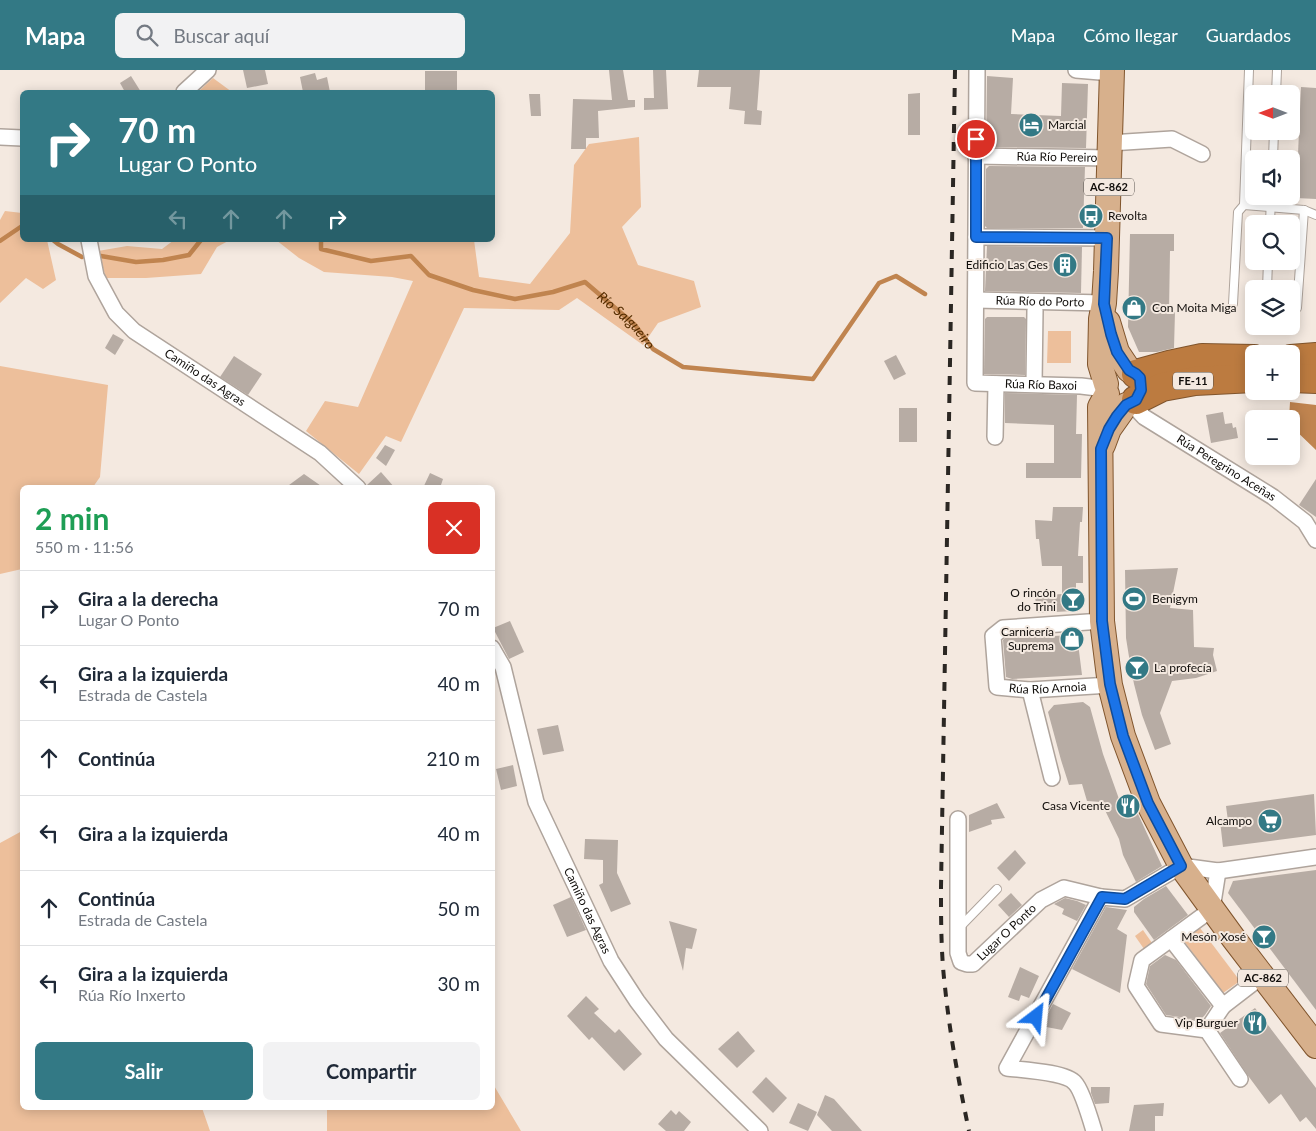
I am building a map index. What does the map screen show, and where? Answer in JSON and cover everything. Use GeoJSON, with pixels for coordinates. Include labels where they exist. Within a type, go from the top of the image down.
{"type":"FeatureCollection","features":[{"type":"Feature","properties":{"kind":"highway"},"geometry":{"type":"LineString","coordinates":[[1300,358],[1316,357]]}},
{"type":"Feature","properties":{"kind":"highway","name":"FE-11"},"geometry":{"type":"LineString","coordinates":[[1122,390],[1168,365],[1202,358],[1245,359]]}},
{"type":"Feature","properties":{"kind":"highway","name":"FE-11"},"geometry":{"type":"LineString","coordinates":[[1122,390],[1162,387],[1195,381],[1245,378]]}},
{"type":"Feature","properties":{"kind":"highway"},"geometry":{"type":"LineString","coordinates":[[1300,378],[1316,379]]}},
{"type":"Feature","properties":{"kind":"main road","name":"AC-862"},"geometry":{"type":"LineString","coordinates":[[1112,71],[1107,238],[1102,311],[1117,352],[1122,390],[1100,406],[1102,621],[1110,684],[1123,736],[1148,803],[1181,866],[1316,1046]]}},
{"type":"Feature","properties":{"kind":"street"},"geometry":{"type":"LineString","coordinates":[[186,90],[208,70]]}},
{"type":"Feature","properties":{"kind":"street"},"geometry":{"type":"LineString","coordinates":[[977,70],[974,306],[1035,310],[1102,311]]}},
{"type":"Feature","properties":{"kind":"street"},"geometry":{"type":"LineString","coordinates":[[1076,70],[1112,71]]}},
{"type":"Feature","properties":{"kind":"street"},"geometry":{"type":"LineString","coordinates":[[0,137],[20,138]]}},
{"type":"Feature","properties":{"kind":"street","name":"Rúa Río Pereiro"},"geometry":{"type":"LineString","coordinates":[[976,156],[1110,151],[1172,138],[1202,154]]}},
{"type":"Feature","properties":{"kind":"street"},"geometry":{"type":"LineString","coordinates":[[976,237],[1107,238]]}},
{"type":"Feature","properties":{"kind":"street","name":"Camiño das Agras"},"geometry":{"type":"LineString","coordinates":[[90,242],[96,276],[116,313],[134,331],[320,453],[355,485]]}},
{"type":"Feature","properties":{"kind":"street","name":"Rúa Río do Porto"},"geometry":{"type":"LineString","coordinates":[[974,306],[1102,311]]}},
{"type":"Feature","properties":{"kind":"street","name":"Rúa Río Baxoi"},"geometry":{"type":"LineString","coordinates":[[974,306],[975,383],[1081,386],[1122,390]]}},
{"type":"Feature","properties":{"kind":"street"},"geometry":{"type":"LineString","coordinates":[[1034,384],[1035,310]]}},
{"type":"Feature","properties":{"kind":"street"},"geometry":{"type":"LineString","coordinates":[[995,437],[996,384]]}},
{"type":"Feature","properties":{"kind":"street","name":"Rúa Peregrino Aceñas"},"geometry":{"type":"LineString","coordinates":[[1122,390],[1144,417],[1273,497],[1305,522],[1316,540]]}},
{"type":"Feature","properties":{"kind":"street","name":"Rúa Río Arnoia"},"geometry":{"type":"LineString","coordinates":[[1102,621],[1003,628],[992,636],[997,686],[1030,690],[1110,684]]}},
{"type":"Feature","properties":{"kind":"street","name":"Camiño das Agras"},"geometry":{"type":"LineString","coordinates":[[495,653],[503,666],[536,802],[611,961],[637,1001],[666,1039],[760,1131]]}},
{"type":"Feature","properties":{"kind":"street"},"geometry":{"type":"LineString","coordinates":[[1030,690],[1052,778]]}},
{"type":"Feature","properties":{"kind":"street","name":"Lugar O Ponto"},"geometry":{"type":"LineString","coordinates":[[958,819],[958,953],[961,962],[967,964],[972,964],[1041,900],[1064,888],[1102,897],[1125,899],[1181,866]]}},
{"type":"Feature","properties":{"kind":"street"},"geometry":{"type":"LineString","coordinates":[[1181,866],[1218,870],[1316,857]]}},
{"type":"Feature","properties":{"kind":"street"},"geometry":{"type":"LineString","coordinates":[[1218,870],[1212,909],[1142,960],[1136,986],[1161,1024],[1207,1030],[1240,1079]]}},
{"type":"Feature","properties":{"kind":"street"},"geometry":{"type":"LineString","coordinates":[[1094,1131],[1090,1115],[1075,1083],[1060,1075],[1007,1068],[1102,897]]}},
{"type":"Feature","properties":{"kind":"street"},"geometry":{"type":"LineString","coordinates":[[1171,939],[1223,1006]]}},
{"type":"Feature","properties":{"kind":"street"},"geometry":{"type":"LineString","coordinates":[[1207,1030],[1223,1006],[1262,976]]}},
{"type":"Feature","properties":{"kind":"lane"},"geometry":{"type":"LineString","coordinates":[[1233,304],[1238,212],[1244,205],[1249,70]]}},
{"type":"Feature","properties":{"kind":"lane"},"geometry":{"type":"LineString","coordinates":[[1276,85],[1277,70]]}},
{"type":"Feature","properties":{"kind":"lane"},"geometry":{"type":"LineString","coordinates":[[1244,205],[1304,210],[1316,215]]}},
{"type":"Feature","properties":{"kind":"lane"},"geometry":{"type":"LineString","coordinates":[[1271,208],[1271,215]]}},
{"type":"Feature","properties":{"kind":"lane"},"geometry":{"type":"LineString","coordinates":[[1299,280],[1304,210]]}},
{"type":"Feature","properties":{"kind":"lane"},"geometry":{"type":"LineString","coordinates":[[958,929],[997,889]]}},
{"type":"Feature","properties":{"kind":"shaded area"},"geometry":{"type":"Polygon","coordinates":[[[213,78],[229,90],[200,90],[213,78]]]}},
{"type":"Feature","properties":{"kind":"shaded area"},"geometry":{"type":"Polygon","coordinates":[[[639,137],[641,207],[622,227],[638,265],[694,281],[701,307],[658,323],[643,345],[577,298],[559,310],[464,308],[401,442],[386,436],[359,474],[306,431],[325,401],[358,407],[413,281],[392,277],[324,272],[299,258],[279,242],[474,242],[479,277],[530,284],[570,233],[574,165],[589,144],[639,137]]]}},
{"type":"Feature","properties":{"kind":"shaded area"},"geometry":{"type":"Polygon","coordinates":[[[5,211],[20,213],[20,242],[47,242],[56,280],[43,289],[26,278],[0,303],[0,220],[5,211]]]}},
{"type":"Feature","properties":{"kind":"shaded area"},"geometry":{"type":"Polygon","coordinates":[[[171,242],[226,242],[217,247],[201,274],[146,278],[106,278],[98,251],[127,246],[162,249],[171,242]]]}},
{"type":"Feature","properties":{"kind":"shaded area"},"geometry":{"type":"Polygon","coordinates":[[[1048,331],[1071,331],[1071,363],[1047,363],[1048,331]]]}},
{"type":"Feature","properties":{"kind":"shaded area"},"geometry":{"type":"Polygon","coordinates":[[[0,366],[108,385],[100,477],[94,485],[20,485],[20,569],[0,574],[0,366]]]}},
{"type":"Feature","properties":{"kind":"shaded area"},"geometry":{"type":"Polygon","coordinates":[[[1290,402],[1316,405],[1316,450],[1300,435],[1300,410],[1290,410],[1290,402]]]}},
{"type":"Feature","properties":{"kind":"shaded area"},"geometry":{"type":"Polygon","coordinates":[[[20,832],[20,1110],[203,1110],[210,1131],[0,1131],[0,843],[20,832]]]}},
{"type":"Feature","properties":{"kind":"shaded area"},"geometry":{"type":"Polygon","coordinates":[[[1197,924],[1240,981],[1223,993],[1181,937],[1197,924]]]}},
{"type":"Feature","properties":{"kind":"shaded area"},"geometry":{"type":"Polygon","coordinates":[[[1143,930],[1152,943],[1144,949],[1135,936],[1143,930]]]}},
{"type":"Feature","properties":{"kind":"shaded area"},"geometry":{"type":"Polygon","coordinates":[[[495,1087],[521,1131],[327,1131],[327,1110],[495,1110],[495,1087]]]}},
{"type":"Feature","properties":{"kind":"building"},"geometry":{"type":"Polygon","coordinates":[[[243,70],[265,70],[268,84],[247,88],[243,70]]]}},
{"type":"Feature","properties":{"kind":"building"},"geometry":{"type":"Polygon","coordinates":[[[609,70],[623,70],[628,100],[635,100],[635,107],[598,111],[599,138],[586,138],[586,149],[571,149],[573,99],[612,100],[609,70]]]}},
{"type":"Feature","properties":{"kind":"building"},"geometry":{"type":"Polygon","coordinates":[[[653,70],[666,70],[668,109],[644,110],[644,98],[654,98],[653,70]]]}},
{"type":"Feature","properties":{"kind":"building"},"geometry":{"type":"Polygon","coordinates":[[[699,70],[760,70],[757,110],[762,111],[761,125],[744,124],[745,111],[729,109],[731,87],[697,87],[699,70]]]}},
{"type":"Feature","properties":{"kind":"building"},"geometry":{"type":"Polygon","coordinates":[[[425,71],[457,71],[457,90],[425,90],[425,71]]]}},
{"type":"Feature","properties":{"kind":"building"},"geometry":{"type":"Polygon","coordinates":[[[315,73],[317,80],[327,77],[330,90],[303,90],[300,77],[315,73]]]}},
{"type":"Feature","properties":{"kind":"building"},"geometry":{"type":"Polygon","coordinates":[[[131,76],[140,90],[124,90],[120,83],[131,76]]]}},
{"type":"Feature","properties":{"kind":"building"},"geometry":{"type":"Polygon","coordinates":[[[987,76],[1013,78],[1011,114],[1061,116],[1062,83],[1088,84],[1086,148],[986,147],[987,76]]]}},
{"type":"Feature","properties":{"kind":"building"},"geometry":{"type":"Polygon","coordinates":[[[1301,87],[1316,88],[1316,199],[1300,198],[1300,150],[1298,150],[1301,87]]]}},
{"type":"Feature","properties":{"kind":"building"},"geometry":{"type":"Polygon","coordinates":[[[920,93],[920,135],[908,135],[908,94],[920,93]]]}},
{"type":"Feature","properties":{"kind":"building"},"geometry":{"type":"Polygon","coordinates":[[[529,94],[540,94],[541,116],[531,116],[529,94]]]}},
{"type":"Feature","properties":{"kind":"building"},"geometry":{"type":"Polygon","coordinates":[[[989,166],[1085,167],[1083,228],[987,228],[985,226],[986,169],[989,166]]]}},
{"type":"Feature","properties":{"kind":"building"},"geometry":{"type":"Polygon","coordinates":[[[1130,234],[1174,234],[1174,251],[1170,251],[1169,312],[1175,312],[1174,348],[1157,352],[1139,352],[1128,327],[1130,234]]]}},
{"type":"Feature","properties":{"kind":"building"},"geometry":{"type":"Polygon","coordinates":[[[987,246],[1082,247],[1081,293],[985,291],[987,246]]]}},
{"type":"Feature","properties":{"kind":"building"},"geometry":{"type":"Polygon","coordinates":[[[987,317],[1024,317],[1026,319],[1025,375],[984,374],[985,319],[987,317]]]}},
{"type":"Feature","properties":{"kind":"building"},"geometry":{"type":"Polygon","coordinates":[[[113,334],[124,340],[115,355],[105,348],[113,334]]]}},
{"type":"Feature","properties":{"kind":"building"},"geometry":{"type":"Polygon","coordinates":[[[896,355],[906,374],[894,380],[884,361],[896,355]]]}},
{"type":"Feature","properties":{"kind":"building"},"geometry":{"type":"Polygon","coordinates":[[[234,356],[262,374],[248,395],[220,377],[234,356]]]}},
{"type":"Feature","properties":{"kind":"building"},"geometry":{"type":"Polygon","coordinates":[[[1005,393],[1077,395],[1076,434],[1082,434],[1081,478],[1026,478],[1026,463],[1054,463],[1054,425],[1005,423],[1005,393]]]}},
{"type":"Feature","properties":{"kind":"building"},"geometry":{"type":"Polygon","coordinates":[[[899,408],[917,408],[917,442],[899,442],[899,408]]]}},
{"type":"Feature","properties":{"kind":"building"},"geometry":{"type":"Polygon","coordinates":[[[1223,412],[1225,424],[1232,423],[1233,428],[1236,427],[1238,438],[1211,443],[1206,415],[1223,412]]]}},
{"type":"Feature","properties":{"kind":"building"},"geometry":{"type":"Polygon","coordinates":[[[385,445],[395,450],[386,466],[376,458],[385,445]]]}},
{"type":"Feature","properties":{"kind":"building"},"geometry":{"type":"Polygon","coordinates":[[[381,472],[392,485],[367,485],[381,472]]]}},
{"type":"Feature","properties":{"kind":"building"},"geometry":{"type":"Polygon","coordinates":[[[430,473],[443,479],[441,485],[424,485],[430,473]]]}},
{"type":"Feature","properties":{"kind":"building"},"geometry":{"type":"Polygon","coordinates":[[[304,474],[320,485],[289,485],[304,474]]]}},
{"type":"Feature","properties":{"kind":"building"},"geometry":{"type":"Polygon","coordinates":[[[1316,479],[1316,517],[1299,505],[1316,479]]]}},
{"type":"Feature","properties":{"kind":"building"},"geometry":{"type":"Polygon","coordinates":[[[1053,507],[1083,507],[1078,556],[1083,556],[1083,583],[1076,583],[1076,605],[1073,611],[1037,613],[1035,596],[1062,594],[1062,566],[1042,566],[1039,539],[1036,539],[1035,520],[1052,521],[1053,507]]]}},
{"type":"Feature","properties":{"kind":"building"},"geometry":{"type":"Polygon","coordinates":[[[1178,568],[1170,608],[1193,610],[1194,647],[1214,648],[1213,655],[1217,671],[1196,678],[1172,681],[1160,713],[1171,744],[1155,750],[1142,715],[1130,663],[1126,638],[1125,570],[1178,568]]]}},
{"type":"Feature","properties":{"kind":"building"},"geometry":{"type":"Polygon","coordinates":[[[510,621],[524,652],[509,659],[495,632],[495,627],[510,621]]]}},
{"type":"Feature","properties":{"kind":"building"},"geometry":{"type":"Polygon","coordinates":[[[1077,635],[1082,675],[1012,679],[1006,677],[1003,640],[1005,638],[1077,635]]]}},
{"type":"Feature","properties":{"kind":"building"},"geometry":{"type":"Polygon","coordinates":[[[1083,702],[1090,707],[1103,754],[1119,799],[1127,796],[1135,814],[1138,814],[1162,866],[1136,882],[1123,855],[1119,839],[1101,802],[1087,801],[1082,784],[1069,785],[1061,760],[1048,712],[1054,705],[1083,702]]]}},
{"type":"Feature","properties":{"kind":"building"},"geometry":{"type":"Polygon","coordinates":[[[558,725],[564,751],[543,755],[537,729],[558,725]]]}},
{"type":"Feature","properties":{"kind":"building"},"geometry":{"type":"Polygon","coordinates":[[[513,765],[517,786],[501,790],[496,769],[513,765]]]}},
{"type":"Feature","properties":{"kind":"building","name":"Alcampo"},"geometry":{"type":"Polygon","coordinates":[[[1314,794],[1316,835],[1223,847],[1220,821],[1228,821],[1226,806],[1314,794]]]}},
{"type":"Feature","properties":{"kind":"building"},"geometry":{"type":"Polygon","coordinates":[[[997,803],[1005,818],[991,820],[992,824],[969,832],[969,815],[997,803]]]}},
{"type":"Feature","properties":{"kind":"building"},"geometry":{"type":"Polygon","coordinates":[[[585,839],[618,840],[617,873],[631,904],[611,912],[599,885],[603,883],[603,860],[584,859],[585,839]]]}},
{"type":"Feature","properties":{"kind":"building"},"geometry":{"type":"Polygon","coordinates":[[[1015,850],[1026,863],[1009,881],[997,868],[1015,850]]]}},
{"type":"Feature","properties":{"kind":"building"},"geometry":{"type":"Polygon","coordinates":[[[1316,870],[1316,1010],[1228,893],[1233,881],[1316,870]]]}},
{"type":"Feature","properties":{"kind":"building"},"geometry":{"type":"Polygon","coordinates":[[[1166,886],[1188,915],[1154,940],[1134,912],[1134,907],[1166,886]]]}},
{"type":"Feature","properties":{"kind":"building"},"geometry":{"type":"Polygon","coordinates":[[[1011,893],[1022,905],[1009,917],[998,905],[1011,893]]]}},
{"type":"Feature","properties":{"kind":"building"},"geometry":{"type":"Polygon","coordinates":[[[571,897],[586,930],[567,937],[553,905],[571,897]]]}},
{"type":"Feature","properties":{"kind":"building"},"geometry":{"type":"Polygon","coordinates":[[[1065,898],[1086,905],[1077,921],[1062,914],[1064,909],[1054,904],[1065,898]]]}},
{"type":"Feature","properties":{"kind":"building"},"geometry":{"type":"Polygon","coordinates":[[[1106,907],[1127,910],[1117,929],[1127,935],[1120,993],[1072,969],[1106,907]]]}},
{"type":"Feature","properties":{"kind":"building"},"geometry":{"type":"Polygon","coordinates":[[[669,921],[697,929],[692,949],[686,948],[683,971],[669,921]]]}},
{"type":"Feature","properties":{"kind":"building"},"geometry":{"type":"Polygon","coordinates":[[[1165,955],[1176,960],[1211,1006],[1200,1020],[1166,1015],[1146,984],[1150,966],[1165,955]]]}},
{"type":"Feature","properties":{"kind":"building"},"geometry":{"type":"Polygon","coordinates":[[[1020,967],[1039,976],[1029,998],[1021,995],[1019,1001],[1008,997],[1020,967]]]}},
{"type":"Feature","properties":{"kind":"building"},"geometry":{"type":"Polygon","coordinates":[[[586,996],[599,1009],[594,1013],[615,1033],[619,1029],[642,1054],[624,1071],[592,1037],[589,1040],[567,1016],[586,996]]]}},
{"type":"Feature","properties":{"kind":"building"},"geometry":{"type":"Polygon","coordinates":[[[1053,1004],[1071,1013],[1062,1030],[1041,1026],[1053,1004]]]}},
{"type":"Feature","properties":{"kind":"building"},"geometry":{"type":"Polygon","coordinates":[[[1255,1008],[1316,1088],[1316,1129],[1306,1117],[1300,1122],[1281,1094],[1269,1104],[1220,1033],[1255,1008]]]}},
{"type":"Feature","properties":{"kind":"building"},"geometry":{"type":"Polygon","coordinates":[[[738,1031],[755,1051],[737,1068],[718,1049],[738,1031]]]}},
{"type":"Feature","properties":{"kind":"building"},"geometry":{"type":"Polygon","coordinates":[[[766,1077],[787,1098],[773,1113],[752,1092],[766,1077]]]}},
{"type":"Feature","properties":{"kind":"building"},"geometry":{"type":"Polygon","coordinates":[[[1091,1087],[1110,1087],[1109,1103],[1095,1104],[1091,1087]]]}},
{"type":"Feature","properties":{"kind":"building"},"geometry":{"type":"Polygon","coordinates":[[[825,1095],[834,1099],[862,1131],[832,1131],[817,1115],[825,1095]]]}},
{"type":"Feature","properties":{"kind":"building"},"geometry":{"type":"Polygon","coordinates":[[[798,1103],[817,1112],[808,1131],[789,1123],[798,1103]]]}},
{"type":"Feature","properties":{"kind":"building"},"geometry":{"type":"Polygon","coordinates":[[[1164,1103],[1163,1116],[1155,1116],[1155,1131],[1129,1131],[1134,1105],[1164,1103]]]}},
{"type":"Feature","properties":{"kind":"building"},"geometry":{"type":"Polygon","coordinates":[[[671,1110],[676,1115],[679,1111],[691,1122],[684,1131],[666,1131],[658,1124],[671,1110]]]}},
{"type":"Feature","properties":{"kind":"waterway","name":"Río Salgueiro"},"geometry":{"type":"LineString","coordinates":[[0,241],[20,227]]}},
{"type":"Feature","properties":{"kind":"waterway","name":"Río Salgueiro"},"geometry":{"type":"LineString","coordinates":[[56,242],[82,257]]}},
{"type":"Feature","properties":{"kind":"waterway","name":"Río Salgueiro"},"geometry":{"type":"LineString","coordinates":[[101,256],[136,262],[163,260],[189,255],[199,242]]}},
{"type":"Feature","properties":{"kind":"waterway","name":"Río Salgueiro"},"geometry":{"type":"LineString","coordinates":[[321,242],[321,249],[371,261],[411,256],[429,275],[473,290],[515,299],[553,292],[585,282],[635,325],[653,349],[683,367],[813,379],[879,283],[896,276],[925,294]]}},
{"type":"Feature","properties":{"kind":"railway"},"geometry":{"type":"LineString","coordinates":[[955,70],[941,925],[949,1023],[969,1131]]}},
{"type":"Feature","properties":{"kind":"place","name":"Marcial"},"geometry":{"type":"Point","coordinates":[1031,125]}},
{"type":"Feature","properties":{"kind":"place","name":"Revolta"},"geometry":{"type":"Point","coordinates":[1091,216]}},
{"type":"Feature","properties":{"kind":"place","name":"Edificio Las Ges"},"geometry":{"type":"Point","coordinates":[1065,265]}},
{"type":"Feature","properties":{"kind":"place","name":"Con Moita Miga"},"geometry":{"type":"Point","coordinates":[1134,308]}},
{"type":"Feature","properties":{"kind":"place","name":"Benigym"},"geometry":{"type":"Point","coordinates":[1134,599]}},
{"type":"Feature","properties":{"kind":"place","name":"O rincón do Trini"},"geometry":{"type":"Point","coordinates":[1073,600]}},
{"type":"Feature","properties":{"kind":"place","name":"Carnicería Suprema"},"geometry":{"type":"Point","coordinates":[1072,639]}},
{"type":"Feature","properties":{"kind":"place","name":"La profecía"},"geometry":{"type":"Point","coordinates":[1137,668]}},
{"type":"Feature","properties":{"kind":"place","name":"Casa Vicente"},"geometry":{"type":"Point","coordinates":[1128,806]}},
{"type":"Feature","properties":{"kind":"place","name":"Alcampo"},"geometry":{"type":"Point","coordinates":[1270,821]}},
{"type":"Feature","properties":{"kind":"place","name":"Mesón Xosé"},"geometry":{"type":"Point","coordinates":[1264,937]}},
{"type":"Feature","properties":{"kind":"place","name":"Vip Burguer"},"geometry":{"type":"Point","coordinates":[1255,1023]}},
{"type":"Feature","properties":{"kind":"route"},"geometry":{"type":"LineString","coordinates":[[976,139],[976,237],[1107,238],[1104,304],[1117,352],[1129,370],[1140,378],[1141,390],[1136,400],[1126,405],[1117,416],[1109,429],[1101,449],[1102,621],[1110,684],[1123,736],[1148,803],[1181,866],[1125,899],[1102,897],[1036,1017]]}}]}
